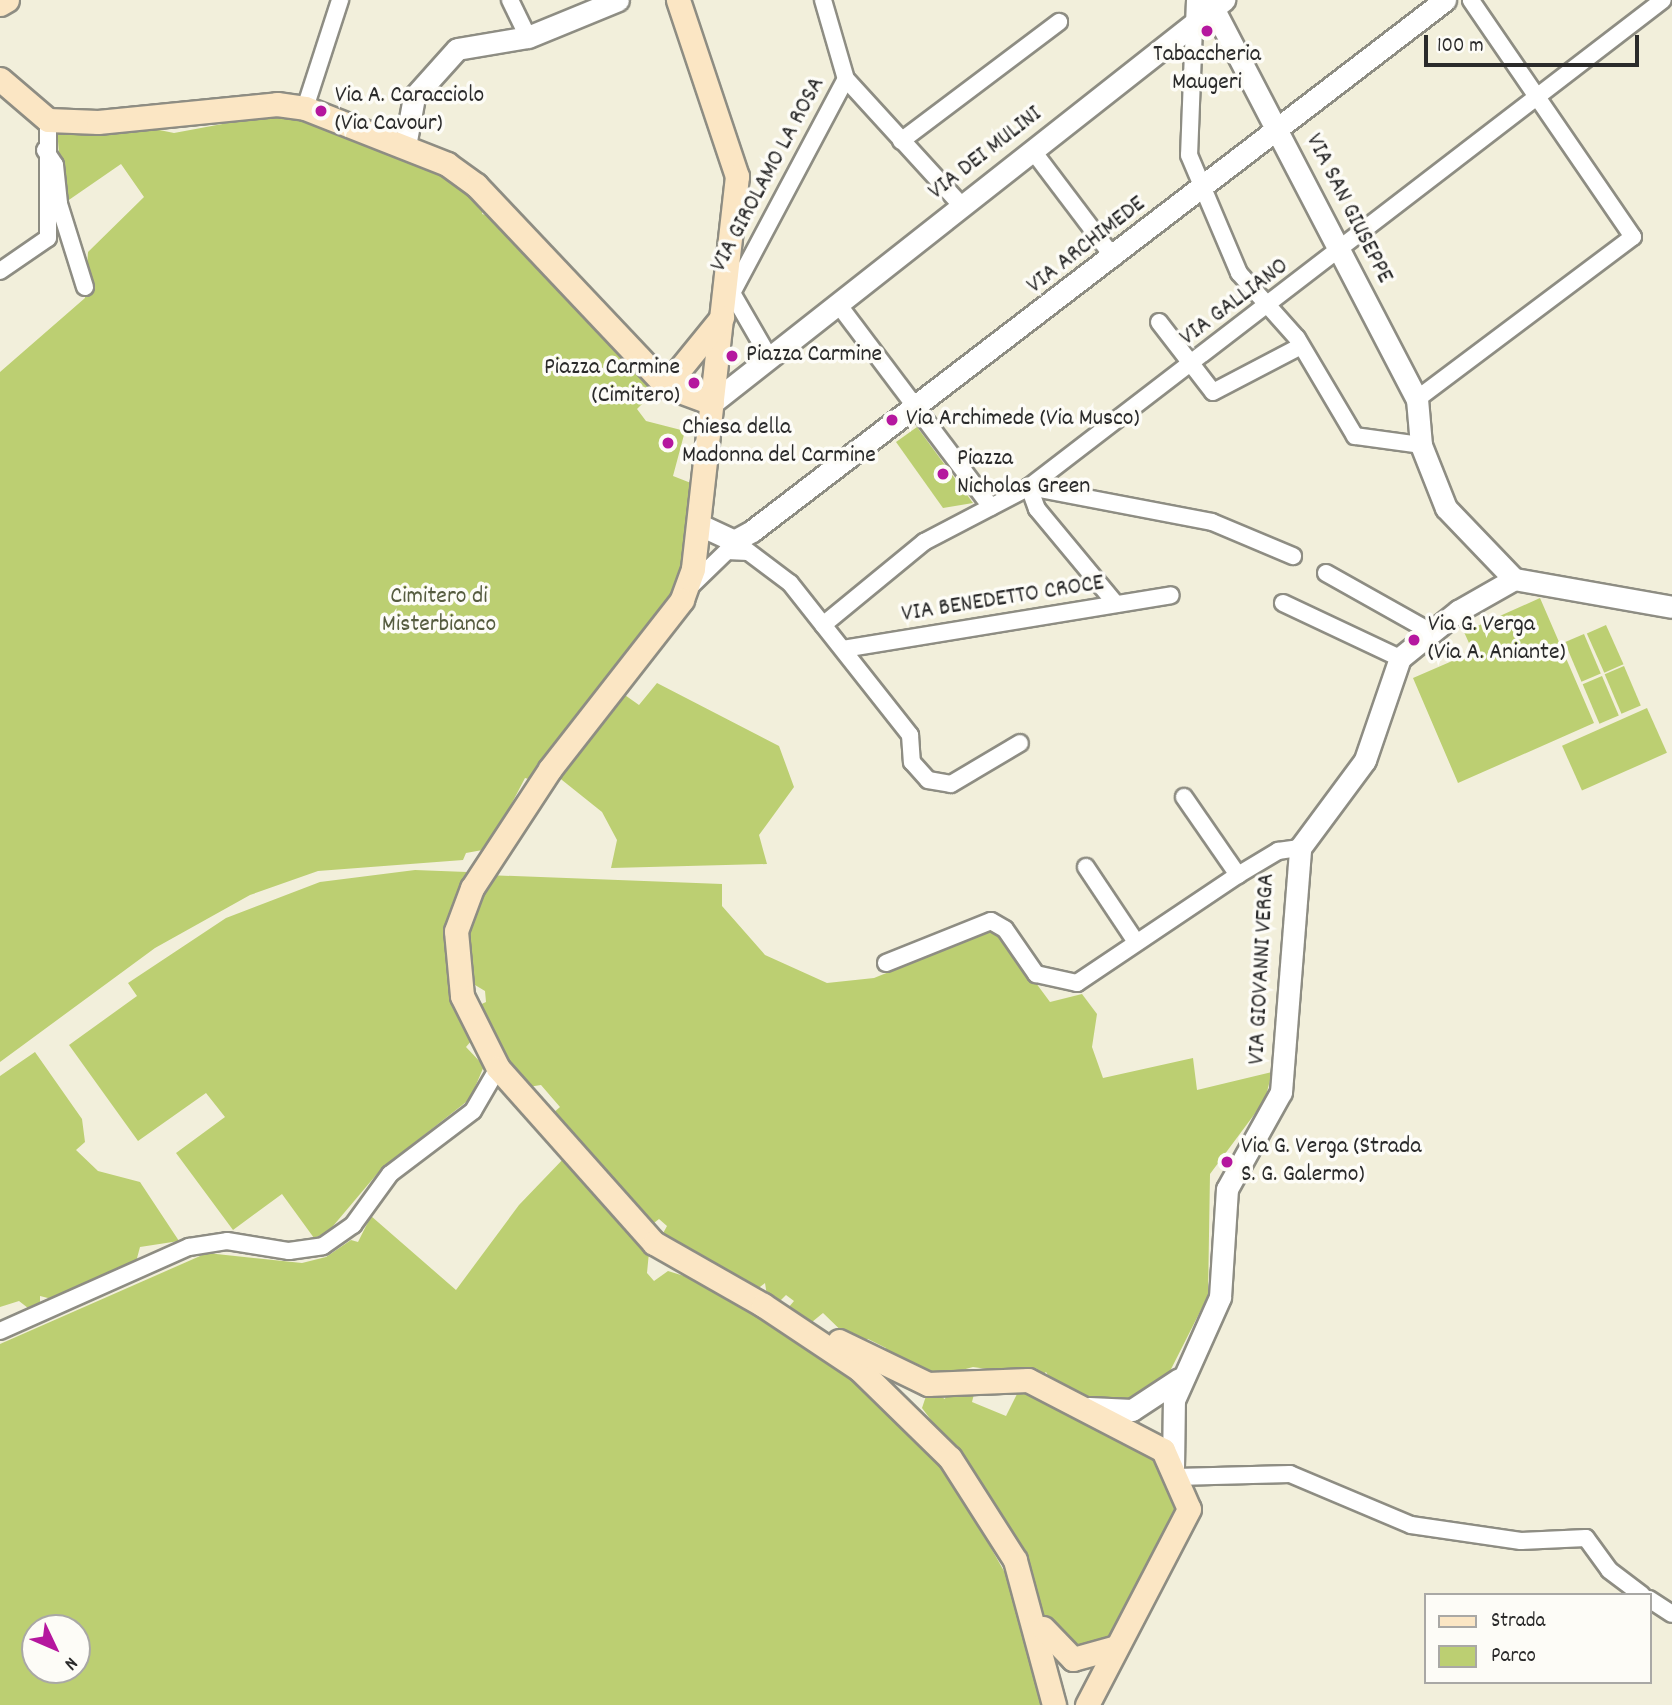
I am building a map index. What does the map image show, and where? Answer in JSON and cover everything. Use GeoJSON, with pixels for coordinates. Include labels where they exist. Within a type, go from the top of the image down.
{"type":"FeatureCollection","features":[{"type":"Feature","properties":{"kind":"main road"},"geometry":{"type":"LineString","coordinates":[[0,4],[7,0]]}},
{"type":"Feature","properties":{"kind":"main road"},"geometry":{"type":"LineString","coordinates":[[678,0],[737,176],[727,302],[711,409],[699,535],[682,600],[550,769],[461,913],[456,946],[462,996],[498,1068],[654,1243],[763,1305],[928,1384],[1028,1380],[1089,1408],[1158,1445],[1174,1472],[1189,1509],[1113,1648],[1087,1705]]}},
{"type":"Feature","properties":{"kind":"main road"},"geometry":{"type":"LineString","coordinates":[[0,79],[48,120],[98,122],[277,104],[304,108],[447,164],[476,186],[664,383],[711,409]]}},
{"type":"Feature","properties":{"kind":"main road"},"geometry":{"type":"LineString","coordinates":[[664,383],[727,302]]}},
{"type":"Feature","properties":{"kind":"main road"},"geometry":{"type":"LineString","coordinates":[[763,1305],[859,1369],[927,1431],[987,1510],[1032,1606],[1063,1654],[1091,1658],[1113,1648]]}},
{"type":"Feature","properties":{"kind":"main road"},"geometry":{"type":"LineString","coordinates":[[927,1431],[914,1402],[928,1384]]}},
{"type":"Feature","properties":{"kind":"main road"},"geometry":{"type":"LineString","coordinates":[[1032,1606],[1054,1705]]}},
{"type":"Feature","properties":{"kind":"street"},"geometry":{"type":"LineString","coordinates":[[304,108],[340,0]]}},
{"type":"Feature","properties":{"kind":"street"},"geometry":{"type":"LineString","coordinates":[[510,0],[528,37]]}},
{"type":"Feature","properties":{"kind":"street"},"geometry":{"type":"LineString","coordinates":[[405,146],[409,106],[457,49],[528,37],[618,0]]}},
{"type":"Feature","properties":{"kind":"street"},"geometry":{"type":"LineString","coordinates":[[823,0],[846,79],[962,206]]}},
{"type":"Feature","properties":{"kind":"street","name":"VIA ARCHIMEDE"},"geometry":{"type":"LineString","coordinates":[[745,541],[1445,0]]}},
{"type":"Feature","properties":{"kind":"street"},"geometry":{"type":"LineString","coordinates":[[1417,399],[1633,237],[1471,0]]}},
{"type":"Feature","properties":{"kind":"street","name":"VIA GALLIANO"},"geometry":{"type":"LineString","coordinates":[[823,625],[924,542],[1029,487],[1267,309],[1663,0]]}},
{"type":"Feature","properties":{"kind":"street","name":"VIA SAN GIUSEPPE"},"geometry":{"type":"LineString","coordinates":[[1210,2],[1417,399],[1421,445],[1446,508],[1505,573]]}},
{"type":"Feature","properties":{"kind":"street","name":"VIA DEI MULINI"},"geometry":{"type":"LineString","coordinates":[[711,409],[775,353],[1195,22],[1210,2]]}},
{"type":"Feature","properties":{"kind":"street"},"geometry":{"type":"LineString","coordinates":[[901,141],[1059,22]]}},
{"type":"Feature","properties":{"kind":"street"},"geometry":{"type":"LineString","coordinates":[[1195,22],[1187,126],[1201,191],[1240,273],[1267,309],[1301,346],[1355,436],[1421,445]]}},
{"type":"Feature","properties":{"kind":"street","name":"VIA GIROLAMO LA ROSA"},"geometry":{"type":"LineString","coordinates":[[727,302],[846,79]]}},
{"type":"Feature","properties":{"kind":"street"},"geometry":{"type":"LineString","coordinates":[[0,271],[48,238],[45,150],[48,120]]}},
{"type":"Feature","properties":{"kind":"street"},"geometry":{"type":"LineString","coordinates":[[45,150],[55,165],[59,204],[85,287]]}},
{"type":"Feature","properties":{"kind":"street"},"geometry":{"type":"LineString","coordinates":[[1033,151],[1114,258]]}},
{"type":"Feature","properties":{"kind":"street"},"geometry":{"type":"LineString","coordinates":[[727,302],[775,353]]}},
{"type":"Feature","properties":{"kind":"street"},"geometry":{"type":"LineString","coordinates":[[838,304],[991,507]]}},
{"type":"Feature","properties":{"kind":"street"},"geometry":{"type":"LineString","coordinates":[[1159,322],[1213,392],[1301,346]]}},
{"type":"Feature","properties":{"kind":"street"},"geometry":{"type":"LineString","coordinates":[[1029,487],[1212,522],[1293,555]]}},
{"type":"Feature","properties":{"kind":"street"},"geometry":{"type":"LineString","coordinates":[[1029,487],[1037,509],[1116,604]]}},
{"type":"Feature","properties":{"kind":"street"},"geometry":{"type":"LineString","coordinates":[[699,535],[745,541],[823,625],[911,735],[912,762],[928,780],[951,784],[1020,743]]}},
{"type":"Feature","properties":{"kind":"street"},"geometry":{"type":"LineString","coordinates":[[682,600],[745,541]]}},
{"type":"Feature","properties":{"kind":"street"},"geometry":{"type":"LineString","coordinates":[[1326,573],[1431,632]]}},
{"type":"Feature","properties":{"kind":"street"},"geometry":{"type":"LineString","coordinates":[[1283,603],[1400,658],[1505,573],[1672,607]]}},
{"type":"Feature","properties":{"kind":"street","name":"VIA BENEDETTO CROCE"},"geometry":{"type":"LineString","coordinates":[[843,649],[1171,595]]}},
{"type":"Feature","properties":{"kind":"street","name":"VIA GIOVANNI VERGA"},"geometry":{"type":"LineString","coordinates":[[1174,1472],[1174,1400],[1220,1297],[1227,1189],[1281,1092],[1300,848],[1365,760],[1400,658]]}},
{"type":"Feature","properties":{"kind":"street"},"geometry":{"type":"LineString","coordinates":[[1184,797],[1238,875]]}},
{"type":"Feature","properties":{"kind":"street"},"geometry":{"type":"LineString","coordinates":[[886,963],[991,921],[1005,929],[1036,974],[1077,983],[1238,875],[1278,851],[1300,848]]}},
{"type":"Feature","properties":{"kind":"street"},"geometry":{"type":"LineString","coordinates":[[1086,867],[1136,942]]}},
{"type":"Feature","properties":{"kind":"street"},"geometry":{"type":"LineString","coordinates":[[0,1331],[189,1247],[227,1241],[289,1251],[323,1246],[353,1225],[390,1174],[473,1111],[498,1068]]}},
{"type":"Feature","properties":{"kind":"street"},"geometry":{"type":"LineString","coordinates":[[1089,1408],[1146,1405],[1191,1364]]}},
{"type":"Feature","properties":{"kind":"street"},"geometry":{"type":"LineString","coordinates":[[1174,1472],[1290,1474],[1410,1525],[1509,1541],[1586,1538],[1609,1570],[1639,1593]]}},
{"type":"Feature","properties":{"kind":"street"},"geometry":{"type":"LineString","coordinates":[[1651,1600],[1672,1614]]}},
{"type":"Feature","properties":{"kind":"green space","name":"Cimitero di Misterbianco"},"geometry":{"type":"Polygon","coordinates":[[[281,113],[444,173],[484,206],[482,214],[496,218],[658,388],[637,409],[646,421],[685,431],[673,476],[696,485],[678,589],[532,780],[525,778],[488,849],[466,853],[463,860],[318,871],[250,895],[155,948],[0,1062],[0,372],[85,298],[88,252],[144,197],[121,164],[63,204],[57,129],[140,126],[174,133],[281,113]]]}},
{"type":"Feature","properties":{"kind":"green space"},"geometry":{"type":"Polygon","coordinates":[[[917,427],[973,503],[943,508],[896,442],[917,427]]]}},
{"type":"Feature","properties":{"kind":"green space"},"geometry":{"type":"Polygon","coordinates":[[[1540,598],[1594,723],[1458,783],[1413,678],[1473,652],[1464,632],[1540,598]]]}},
{"type":"Feature","properties":{"kind":"green space"},"geometry":{"type":"Polygon","coordinates":[[[1606,625],[1623,664],[1604,673],[1587,634],[1606,625]]]}},
{"type":"Feature","properties":{"kind":"green space"},"geometry":{"type":"Polygon","coordinates":[[[1584,634],[1601,674],[1581,682],[1565,642],[1584,634]]]}},
{"type":"Feature","properties":{"kind":"green space"},"geometry":{"type":"Polygon","coordinates":[[[1624,666],[1641,706],[1621,714],[1605,674],[1624,666]]]}},
{"type":"Feature","properties":{"kind":"green space"},"geometry":{"type":"Polygon","coordinates":[[[1602,676],[1619,716],[1599,724],[1583,684],[1602,676]]]}},
{"type":"Feature","properties":{"kind":"green space"},"geometry":{"type":"Polygon","coordinates":[[[657,683],[779,746],[794,787],[759,835],[767,864],[611,868],[617,840],[602,812],[557,776],[622,693],[639,705],[657,683]]]}},
{"type":"Feature","properties":{"kind":"green space"},"geometry":{"type":"Polygon","coordinates":[[[1647,708],[1667,753],[1582,791],[1562,746],[1647,708]]]}},
{"type":"Feature","properties":{"kind":"green space"},"geometry":{"type":"Polygon","coordinates":[[[415,870],[467,872],[443,930],[472,1040],[466,1047],[484,1066],[470,1099],[382,1168],[328,1232],[314,1238],[282,1194],[233,1230],[176,1153],[225,1117],[206,1093],[138,1141],[69,1045],[137,996],[128,983],[226,918],[320,882],[415,870]]]}},
{"type":"Feature","properties":{"kind":"green space"},"geometry":{"type":"Polygon","coordinates":[[[487,875],[722,884],[722,906],[765,955],[827,983],[874,978],[996,929],[1050,1002],[1082,994],[1097,1014],[1092,1047],[1103,1078],[1193,1058],[1197,1090],[1272,1072],[1265,1100],[1210,1174],[1208,1296],[1163,1385],[1139,1402],[1095,1403],[1054,1385],[1046,1372],[1040,1377],[1036,1368],[1031,1375],[973,1367],[936,1377],[883,1356],[886,1348],[868,1339],[854,1343],[823,1313],[812,1322],[788,1308],[794,1301],[786,1295],[778,1303],[767,1296],[765,1283],[755,1291],[661,1237],[667,1226],[659,1219],[649,1227],[552,1114],[560,1107],[541,1085],[528,1087],[509,1067],[473,1008],[486,1002],[485,991],[470,982],[465,939],[487,875]]]}},
{"type":"Feature","properties":{"kind":"green space"},"geometry":{"type":"Polygon","coordinates":[[[35,1052],[82,1119],[85,1142],[76,1150],[98,1171],[140,1182],[179,1241],[140,1247],[136,1262],[52,1299],[40,1296],[40,1303],[28,1308],[19,1301],[0,1307],[0,1076],[35,1052]]]}},
{"type":"Feature","properties":{"kind":"green space"},"geometry":{"type":"Polygon","coordinates":[[[567,1155],[649,1252],[647,1273],[654,1281],[668,1271],[684,1276],[797,1337],[886,1403],[941,1460],[1021,1601],[1046,1705],[0,1705],[0,1344],[207,1253],[302,1263],[326,1257],[351,1240],[358,1242],[371,1216],[456,1290],[519,1205],[567,1155]]]}},
{"type":"Feature","properties":{"kind":"green space"},"geometry":{"type":"Polygon","coordinates":[[[976,1386],[972,1402],[1006,1416],[1021,1386],[1146,1442],[1180,1502],[1108,1641],[1088,1654],[1053,1636],[998,1509],[922,1408],[928,1390],[945,1399],[947,1389],[976,1386]]]}},
{"type":"Feature","properties":{"kind":"place","name":"Tabaccheria Maugeri"},"geometry":{"type":"Point","coordinates":[1207,31]}},
{"type":"Feature","properties":{"kind":"place","name":"Via A. Caracciolo (Via Cavour)"},"geometry":{"type":"Point","coordinates":[321,111]}},
{"type":"Feature","properties":{"kind":"place","name":"Piazza Carmine"},"geometry":{"type":"Point","coordinates":[732,356]}},
{"type":"Feature","properties":{"kind":"place","name":"Piazza Carmine (Cimitero)"},"geometry":{"type":"Point","coordinates":[694,383]}},
{"type":"Feature","properties":{"kind":"place","name":"Via Archimede (Via Musco)"},"geometry":{"type":"Point","coordinates":[892,420]}},
{"type":"Feature","properties":{"kind":"place","name":"Chiesa della Madonna del Carmine"},"geometry":{"type":"Point","coordinates":[668,443]}},
{"type":"Feature","properties":{"kind":"place","name":"Piazza Nicholas Green"},"geometry":{"type":"Point","coordinates":[943,474]}},
{"type":"Feature","properties":{"kind":"place","name":"Via G. Verga (Via A. Aniante)"},"geometry":{"type":"Point","coordinates":[1414,640]}},
{"type":"Feature","properties":{"kind":"place","name":"Via G. Verga (Strada S. G. Galermo)"},"geometry":{"type":"Point","coordinates":[1227,1162]}}]}
